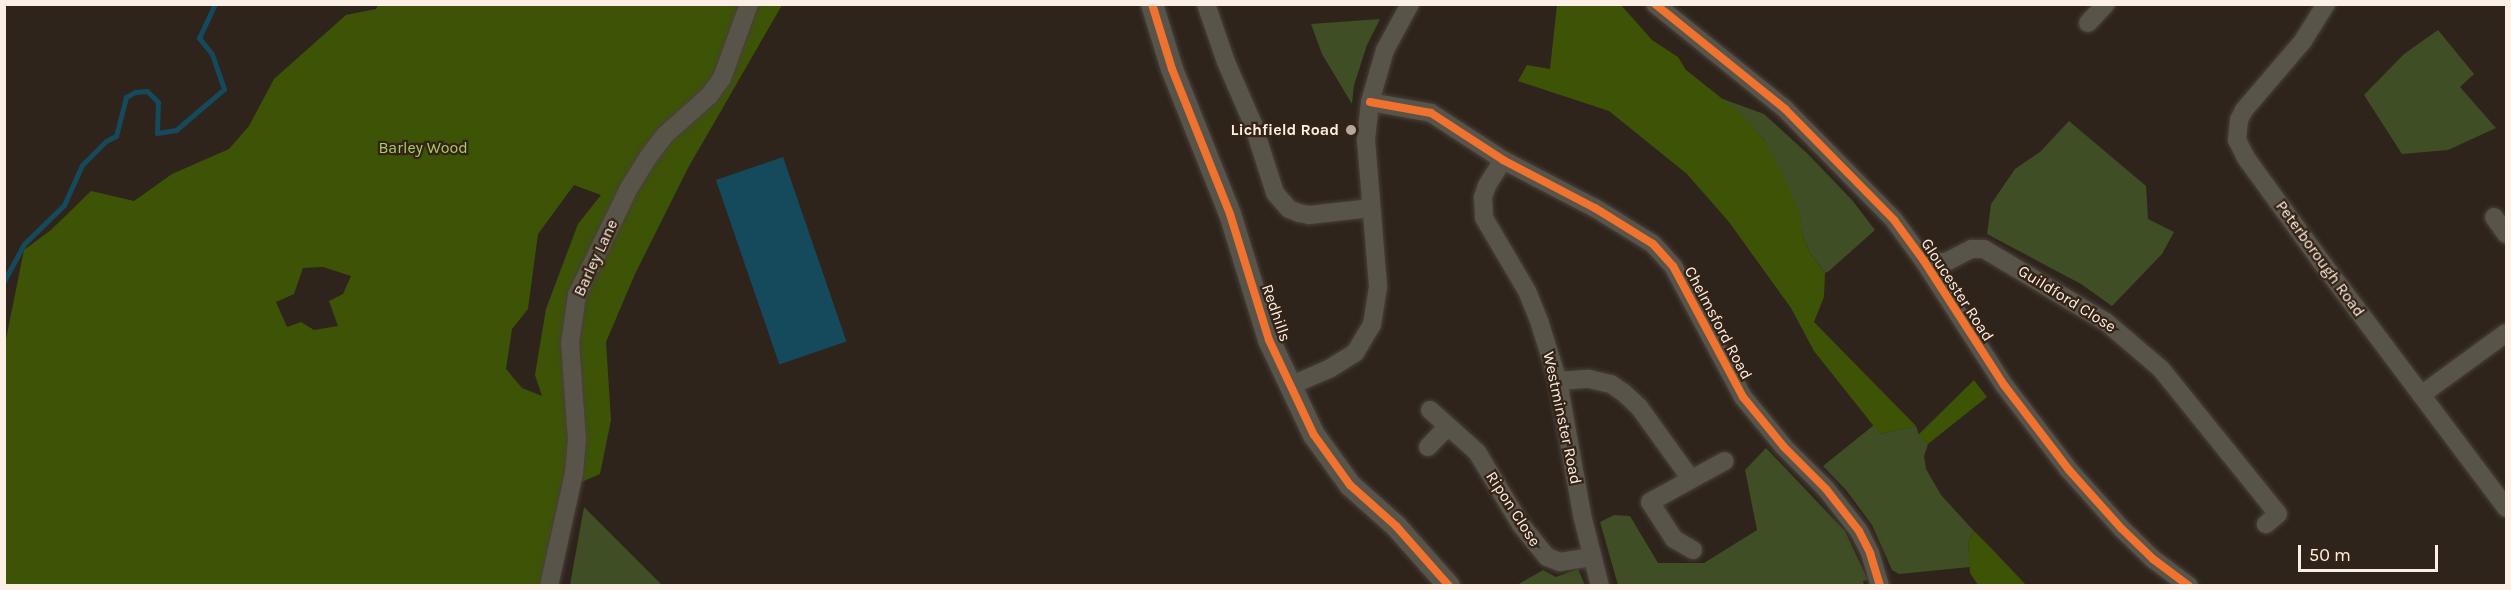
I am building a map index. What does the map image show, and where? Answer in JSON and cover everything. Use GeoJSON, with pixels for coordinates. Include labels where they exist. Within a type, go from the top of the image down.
{"type":"FeatureCollection","features":[{"type":"Feature","properties":{"kind":"street","name":"Barley Lane"},"geometry":{"type":"LineString","coordinates":[[549,585],[574,472],[577,431],[570,343],[577,295],[629,188],[649,156],[665,135],[709,96],[722,78],[749,4]]}},
{"type":"Feature","properties":{"kind":"street","name":"Redhills"},"geometry":{"type":"LineString","coordinates":[[1152,4],[1179,88],[1230,214],[1269,340],[1314,435],[1350,485],[1418,548],[1449,585]]}},
{"type":"Feature","properties":{"kind":"street"},"geometry":{"type":"LineString","coordinates":[[1206,4],[1222,52],[1253,124],[1275,193],[1289,209],[1310,215],[1371,208]]}},
{"type":"Feature","properties":{"kind":"street"},"geometry":{"type":"LineString","coordinates":[[1292,385],[1329,369],[1355,353],[1372,325],[1378,286],[1366,140],[1370,102],[1385,50],[1410,4]]}},
{"type":"Feature","properties":{"kind":"street","name":"Gloucester Road"},"geometry":{"type":"LineString","coordinates":[[1655,4],[1785,109],[1894,220],[1924,261],[1998,377],[2069,470],[2122,529],[2153,559],[2189,585]]}},
{"type":"Feature","properties":{"kind":"street","name":"Peterborough Road"},"geometry":{"type":"LineString","coordinates":[[2326,4],[2303,41],[2244,110],[2239,120],[2237,140],[2246,158],[2320,260],[2506,508]]}},
{"type":"Feature","properties":{"kind":"street"},"geometry":{"type":"LineString","coordinates":[[2088,23],[2102,6]]}},
{"type":"Feature","properties":{"kind":"street","name":"Chelmsford Road"},"geometry":{"type":"LineString","coordinates":[[1370,102],[1431,113],[1503,160],[1635,231],[1653,244],[1673,267],[1743,397],[1784,447],[1826,489],[1859,531],[1870,553],[1880,585]]}},
{"type":"Feature","properties":{"kind":"street","name":"Westminster Road"},"geometry":{"type":"LineString","coordinates":[[1503,160],[1485,191],[1484,218],[1527,291],[1558,381],[1592,557],[1600,585]]}},
{"type":"Feature","properties":{"kind":"street"},"geometry":{"type":"LineString","coordinates":[[2494,217],[2506,234]]}},
{"type":"Feature","properties":{"kind":"street","name":"Guildford Close"},"geometry":{"type":"LineString","coordinates":[[1924,261],[1946,262],[1972,249],[1984,249],[2089,309],[2138,347],[2161,369],[2279,516]]}},
{"type":"Feature","properties":{"kind":"street"},"geometry":{"type":"LineString","coordinates":[[2421,395],[2506,333]]}},
{"type":"Feature","properties":{"kind":"street"},"geometry":{"type":"LineString","coordinates":[[1558,381],[1589,379],[1611,384],[1639,407],[1691,479]]}},
{"type":"Feature","properties":{"kind":"street","name":"Ripon Close"},"geometry":{"type":"LineString","coordinates":[[1430,410],[1477,452],[1521,525],[1547,557],[1560,562],[1592,557]]}},
{"type":"Feature","properties":{"kind":"street"},"geometry":{"type":"LineString","coordinates":[[1428,447],[1447,427]]}},
{"type":"Feature","properties":{"kind":"street"},"geometry":{"type":"LineString","coordinates":[[1693,550],[1674,539],[1650,502],[1725,461]]}},
{"type":"Feature","properties":{"kind":"green space","name":"Barley Wood"},"geometry":{"type":"Polygon","coordinates":[[[378,5],[782,5],[688,168],[635,274],[606,342],[611,420],[600,474],[563,490],[543,585],[5,586],[5,344],[24,250],[51,230],[91,191],[134,201],[172,174],[229,149],[249,126],[274,79],[346,15],[376,9],[378,5]],[[574,185],[538,234],[528,309],[512,329],[506,369],[522,388],[542,396],[535,375],[546,309],[578,224],[601,195],[574,185]],[[323,267],[303,268],[294,294],[276,302],[287,327],[301,322],[314,330],[338,326],[329,301],[343,294],[351,276],[323,267]]]}},
{"type":"Feature","properties":{"kind":"green space"},"geometry":{"type":"Polygon","coordinates":[[[1557,5],[1621,5],[1652,40],[1678,57],[1686,70],[1739,112],[1764,140],[1783,175],[1801,218],[1801,230],[1809,252],[1825,273],[1824,297],[1814,322],[1916,426],[1880,434],[1814,351],[1791,308],[1729,222],[1687,174],[1609,111],[1518,81],[1527,65],[1550,69],[1557,5]]]}},
{"type":"Feature","properties":{"kind":"green space"},"geometry":{"type":"Polygon","coordinates":[[[1380,19],[1367,45],[1354,85],[1352,104],[1322,54],[1311,24],[1380,19]]]}},
{"type":"Feature","properties":{"kind":"green space"},"geometry":{"type":"Polygon","coordinates":[[[2438,30],[2474,74],[2460,87],[2496,128],[2448,150],[2402,154],[2364,95],[2404,54],[2438,30]]]}},
{"type":"Feature","properties":{"kind":"green space"},"geometry":{"type":"Polygon","coordinates":[[[1720,98],[1764,114],[1808,154],[1852,200],[1875,230],[1829,271],[1825,273],[1809,252],[1801,230],[1801,218],[1764,140],[1739,113],[1720,98]]]}},
{"type":"Feature","properties":{"kind":"green space"},"geometry":{"type":"Polygon","coordinates":[[[2069,121],[2146,186],[2148,219],[2174,232],[2162,254],[2112,306],[2081,284],[1987,234],[1991,204],[2015,169],[2040,152],[2069,121]]]}},
{"type":"Feature","properties":{"kind":"green space"},"geometry":{"type":"Polygon","coordinates":[[[1974,380],[1987,397],[1928,444],[1918,435],[1974,380]]]}},
{"type":"Feature","properties":{"kind":"green space"},"geometry":{"type":"Polygon","coordinates":[[[1874,425],[1880,434],[1916,426],[1919,435],[1928,444],[1924,456],[1926,469],[1941,495],[1974,531],[1968,542],[1970,567],[1899,574],[1892,570],[1872,525],[1846,490],[1823,466],[1874,425]]]}},
{"type":"Feature","properties":{"kind":"green space"},"geometry":{"type":"Polygon","coordinates":[[[1766,448],[1845,531],[1868,580],[1863,581],[1864,585],[1618,585],[1600,522],[1614,515],[1630,516],[1658,563],[1704,563],[1757,530],[1745,470],[1766,448]]]}},
{"type":"Feature","properties":{"kind":"green space"},"geometry":{"type":"Polygon","coordinates":[[[584,507],[662,585],[570,585],[584,507]]]}},
{"type":"Feature","properties":{"kind":"green space"},"geometry":{"type":"Polygon","coordinates":[[[1974,531],[2026,585],[1978,585],[1970,573],[1968,542],[1974,531]]]}},
{"type":"Feature","properties":{"kind":"green space"},"geometry":{"type":"Polygon","coordinates":[[[1578,569],[1585,585],[1517,585],[1543,570],[1556,577],[1578,569]]]}},
{"type":"Feature","properties":{"kind":"water"},"geometry":{"type":"Polygon","coordinates":[[[783,157],[846,341],[779,364],[716,180],[783,157]]]}},
{"type":"Feature","properties":{"kind":"waterway"},"geometry":{"type":"LineString","coordinates":[[4,281],[24,244],[64,205],[82,165],[106,141],[116,136],[126,97],[135,92],[147,91],[158,102],[157,133],[176,130],[224,89],[212,54],[199,38],[215,4]]}},
{"type":"Feature","properties":{"kind":"cycle path"},"geometry":{"type":"LineString","coordinates":[[1152,4],[1172,69],[1230,214],[1269,340],[1314,435],[1350,485],[1396,526],[1449,586]]}},
{"type":"Feature","properties":{"kind":"cycle path"},"geometry":{"type":"LineString","coordinates":[[1655,4],[1785,109],[1894,220],[1924,261],[2004,385],[2069,470],[2122,529],[2153,559],[2189,586]]}},
{"type":"Feature","properties":{"kind":"cycle path"},"geometry":{"type":"LineString","coordinates":[[1370,102],[1431,113],[1503,160],[1595,208],[1653,244],[1673,266],[1743,397],[1784,447],[1826,489],[1859,531],[1870,553],[1880,586]]}},
{"type":"Feature","properties":{"kind":"place","name":"Lichfield Road"},"geometry":{"type":"Point","coordinates":[1351,130]}}]}
